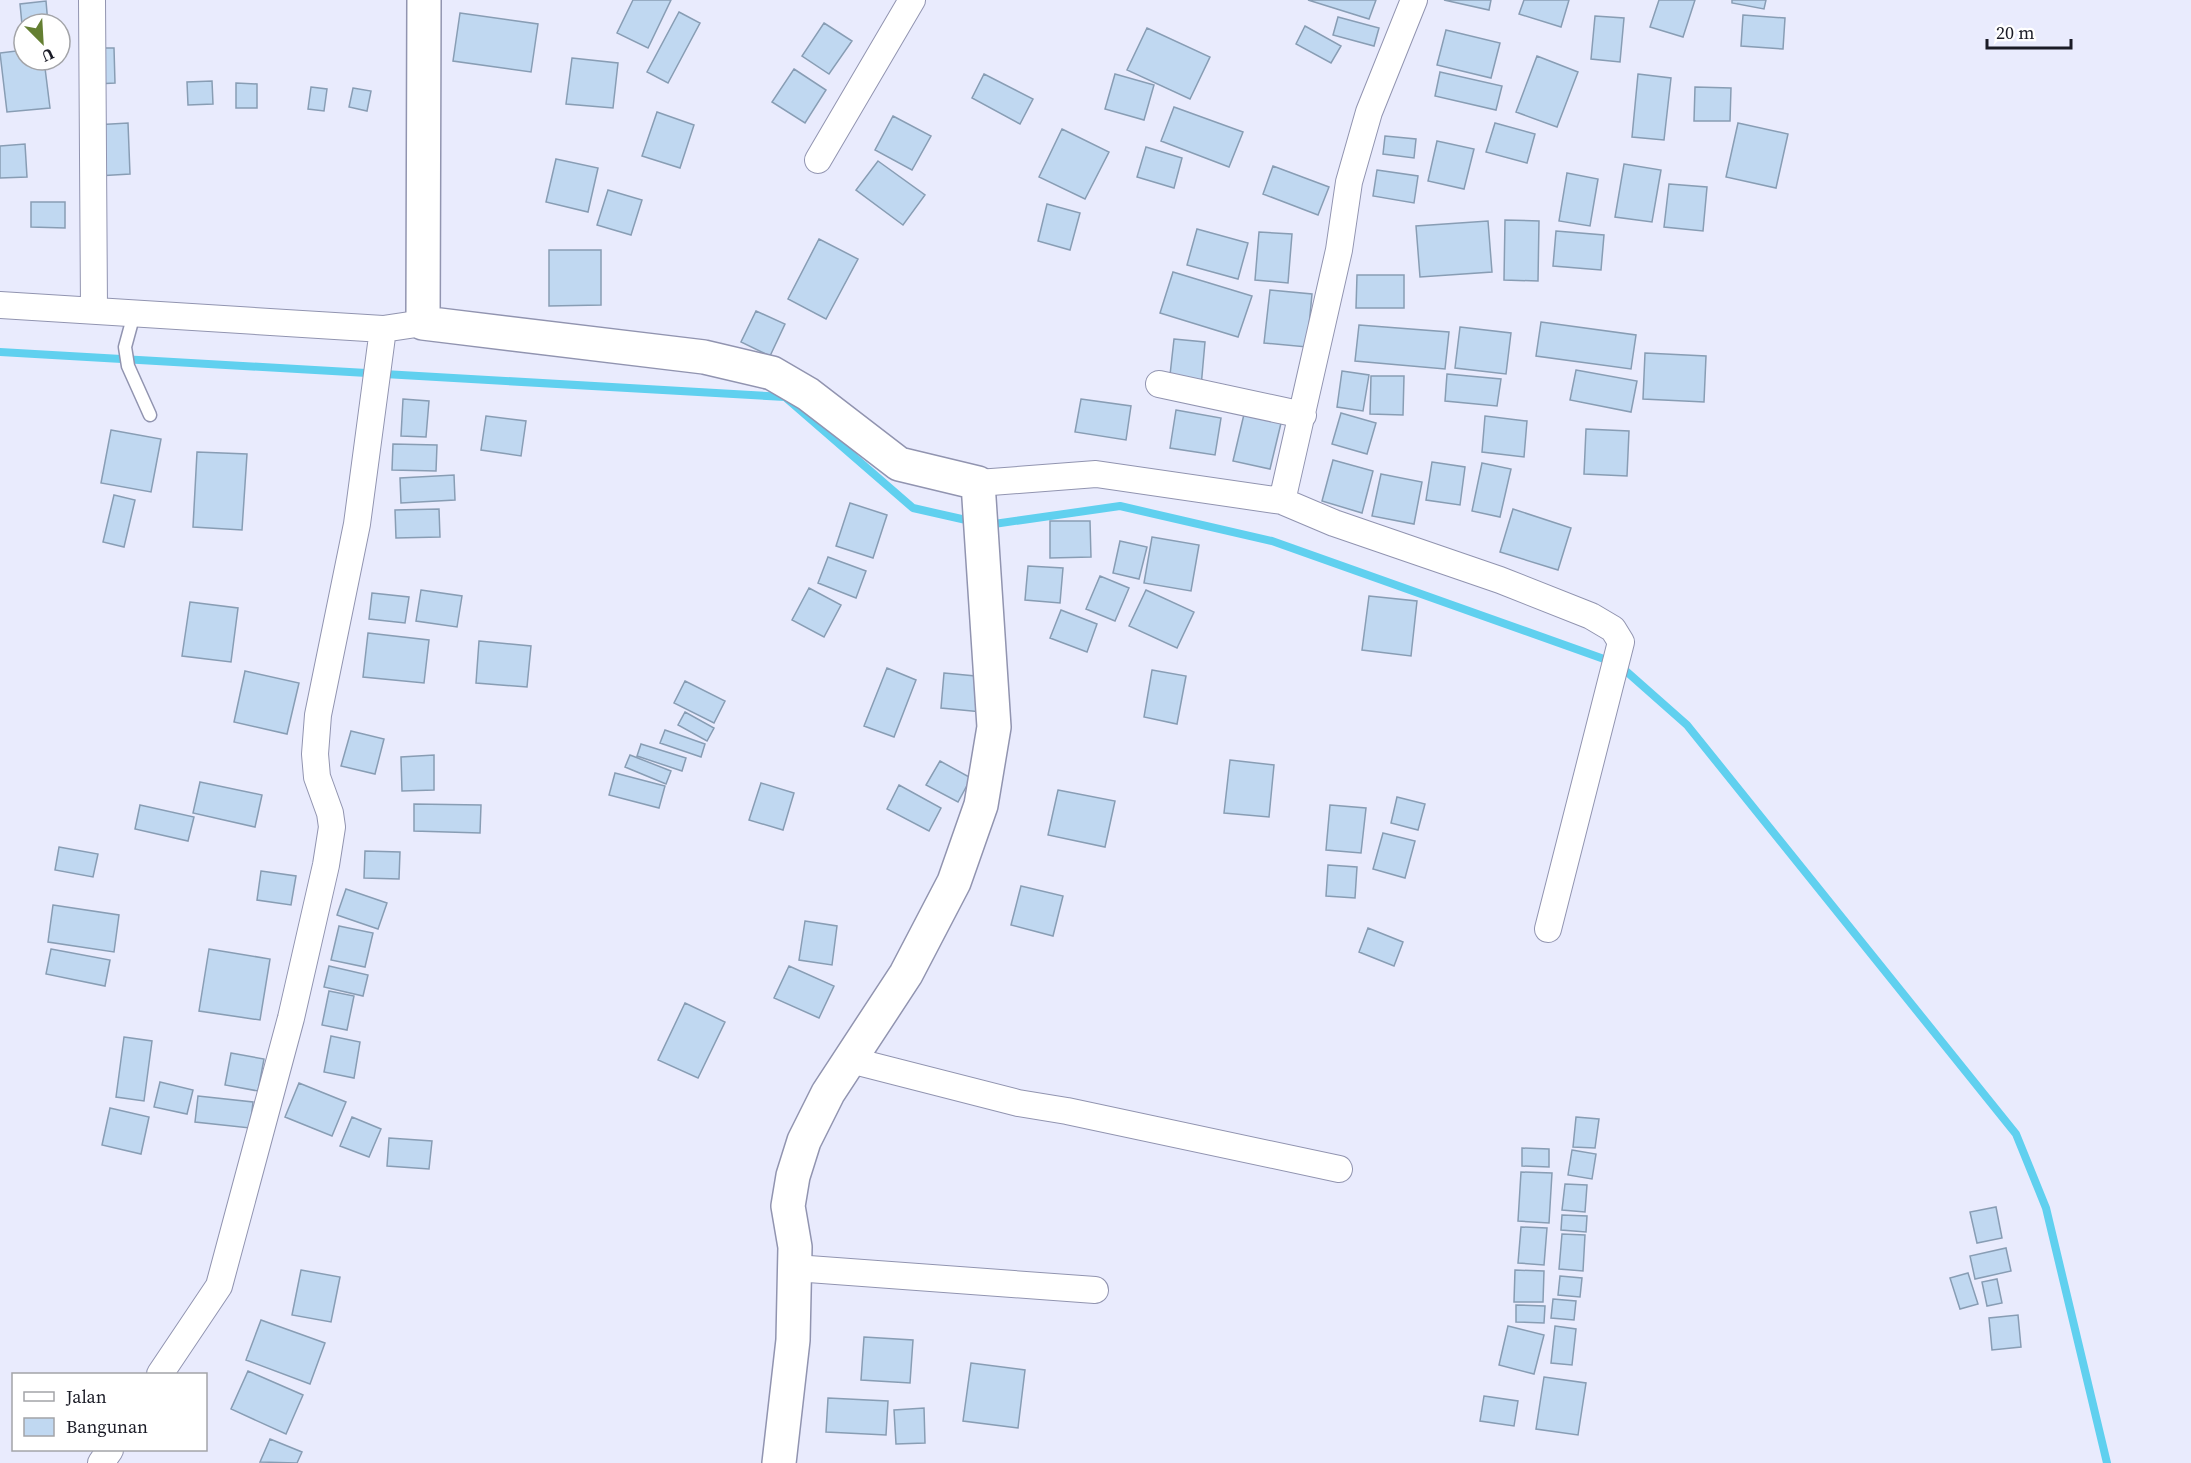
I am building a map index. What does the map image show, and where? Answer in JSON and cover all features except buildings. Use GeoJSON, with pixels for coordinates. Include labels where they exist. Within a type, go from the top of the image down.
{"type":"FeatureCollection","features":[{"type":"Feature","properties":{"kind":"street"},"geometry":{"type":"LineString","coordinates":[[92,0],[94,310]]}},
{"type":"Feature","properties":{"kind":"street"},"geometry":{"type":"LineString","coordinates":[[423,323],[424,0]]}},
{"type":"Feature","properties":{"kind":"street"},"geometry":{"type":"LineString","coordinates":[[818,160],[912,0]]}},
{"type":"Feature","properties":{"kind":"street"},"geometry":{"type":"LineString","coordinates":[[1282,501],[1339,250],[1349,182],[1369,112],[1414,0]]}},
{"type":"Feature","properties":{"kind":"street"},"geometry":{"type":"LineString","coordinates":[[0,305],[94,310],[382,335],[423,323],[704,357],[772,373],[808,394],[899,464],[978,488],[1096,474],[1282,501],[1334,523],[1500,580],[1591,616],[1613,629],[1621,642],[1548,929]]}},
{"type":"Feature","properties":{"kind":"street"},"geometry":{"type":"LineString","coordinates":[[161,1373],[219,1287],[291,1018],[326,865],[332,827],[330,813],[317,777],[315,754],[318,715],[357,524],[382,335]]}},
{"type":"Feature","properties":{"kind":"street"},"geometry":{"type":"LineString","coordinates":[[1159,384],[1303,415]]}},
{"type":"Feature","properties":{"kind":"street"},"geometry":{"type":"LineString","coordinates":[[779,1463],[793,1340],[795,1246],[788,1206],[793,1176],[804,1141],[828,1093],[906,974],[954,882],[981,805],[994,727],[978,488]]}},
{"type":"Feature","properties":{"kind":"street"},"geometry":{"type":"LineString","coordinates":[[850,1060],[1018,1103],[1067,1111],[1339,1169]]}},
{"type":"Feature","properties":{"kind":"street"},"geometry":{"type":"LineString","coordinates":[[795,1268],[1095,1290]]}},
{"type":"Feature","properties":{"kind":"lane"},"geometry":{"type":"LineString","coordinates":[[134,314],[125,347],[128,366],[150,415]]}},
{"type":"Feature","properties":{"kind":"waterway"},"geometry":{"type":"LineString","coordinates":[[0,352],[785,397],[913,508],[975,522]]}},
{"type":"Feature","properties":{"kind":"waterway"},"geometry":{"type":"LineString","coordinates":[[987,525],[1120,506],[1272,541],[1618,664],[1687,725],[2016,1134],[2046,1208],[2107,1463]]}}]}
